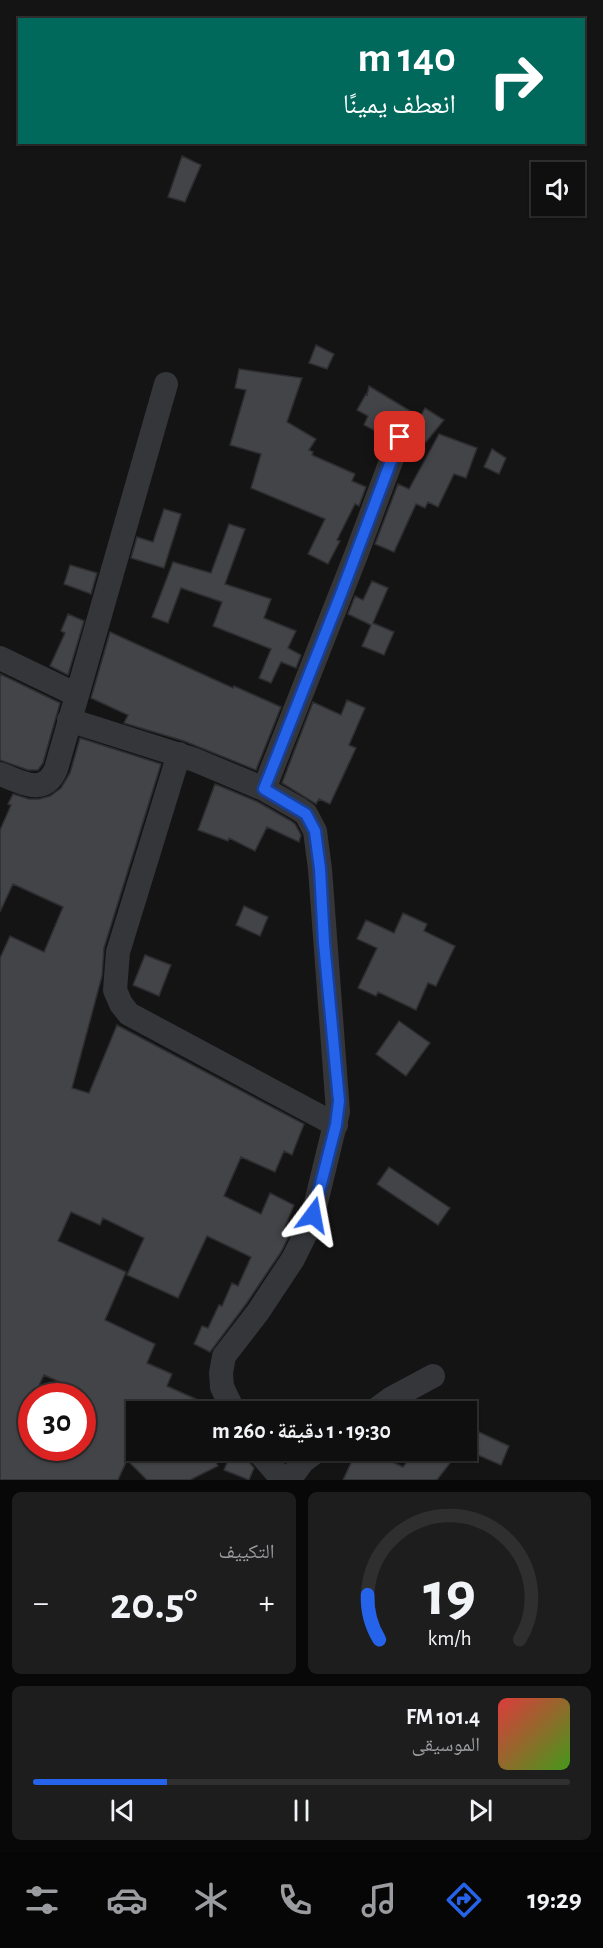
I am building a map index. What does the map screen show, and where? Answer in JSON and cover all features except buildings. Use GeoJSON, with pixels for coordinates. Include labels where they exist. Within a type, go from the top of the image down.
{"type":"FeatureCollection","features":[{"type":"Feature","properties":{"kind":"street"},"geometry":{"type":"LineString","coordinates":[[0,774],[29,785],[45,784],[52,778],[56,769],[166,384]]}},
{"type":"Feature","properties":{"kind":"street"},"geometry":{"type":"LineString","coordinates":[[264,789],[400,437]]}},
{"type":"Feature","properties":{"kind":"street"},"geometry":{"type":"LineString","coordinates":[[0,658],[77,695]]}},
{"type":"Feature","properties":{"kind":"street"},"geometry":{"type":"LineString","coordinates":[[69,720],[179,754],[264,789],[306,814],[315,831],[339,1101],[336,1125],[313,1215],[306,1233],[293,1259],[258,1312],[224,1356],[221,1373],[222,1387],[229,1401]]}},
{"type":"Feature","properties":{"kind":"street"},"geometry":{"type":"LineString","coordinates":[[179,754],[118,952],[114,990],[129,1014],[336,1125]]}},
{"type":"Feature","properties":{"kind":"street"},"geometry":{"type":"LineString","coordinates":[[388,1401],[433,1376]]}},
{"type":"Feature","properties":{"kind":"street"},"geometry":{"type":"LineString","coordinates":[[267,1461],[283,1480]]}},
{"type":"Feature","properties":{"kind":"street"},"geometry":{"type":"LineString","coordinates":[[289,1480],[303,1461]]}},
{"type":"Feature","properties":{"kind":"route"},"geometry":{"type":"LineString","coordinates":[[313,1215],[336,1125],[339,1101],[324,943],[320,869],[315,831],[311,821],[306,814],[264,789],[400,437]]}}]}
